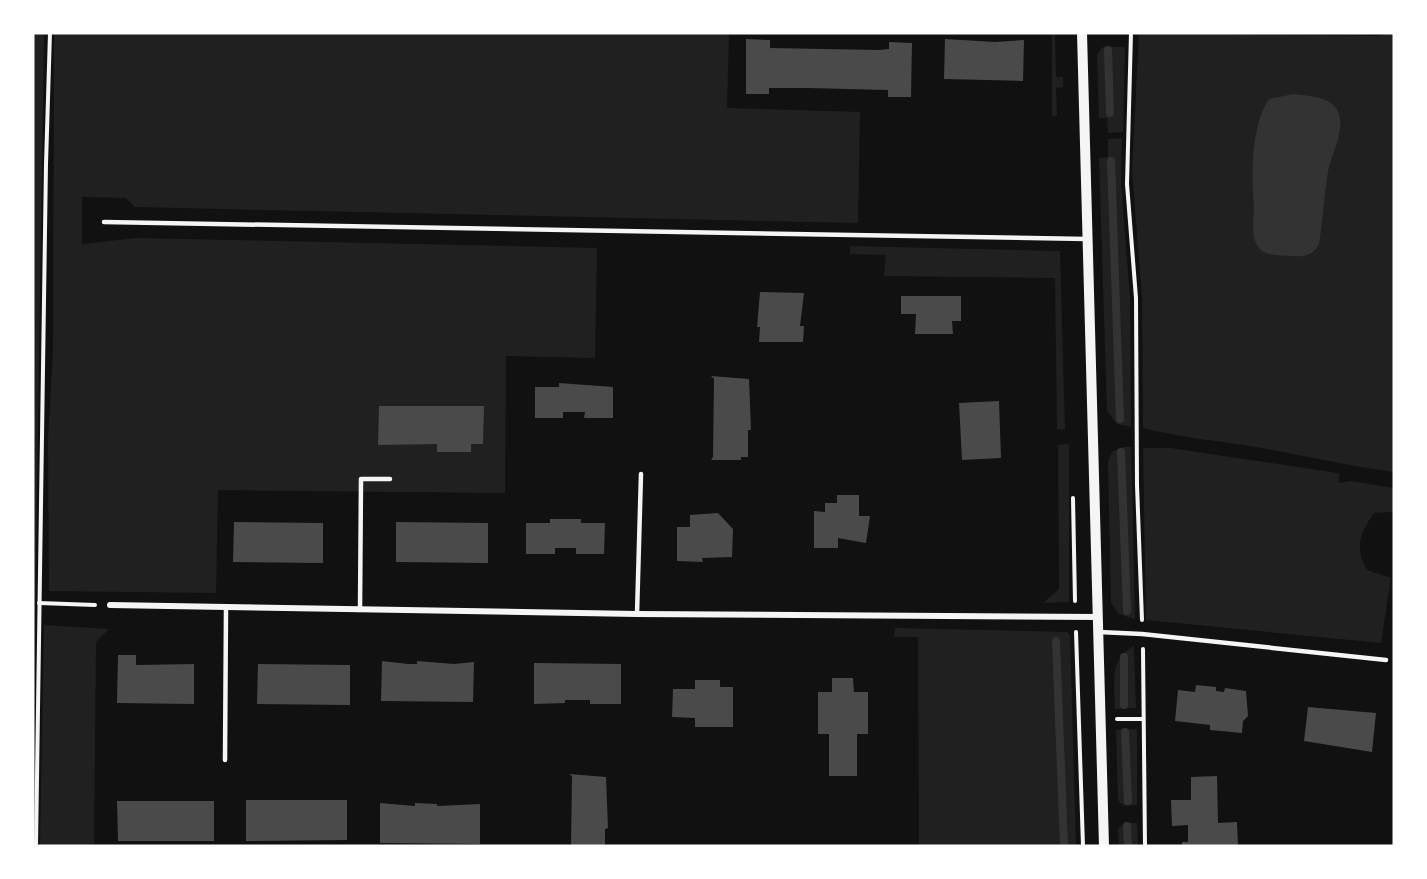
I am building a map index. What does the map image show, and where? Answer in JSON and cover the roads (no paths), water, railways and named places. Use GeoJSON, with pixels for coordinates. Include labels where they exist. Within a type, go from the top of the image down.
{"type":"FeatureCollection","features":[{"type":"Feature","properties":{"kind":"street"},"geometry":{"type":"LineString","coordinates":[[1082,33],[1104,846]]}},
{"type":"Feature","properties":{"kind":"street"},"geometry":{"type":"LineString","coordinates":[[110,605],[637,614],[1098,618]]}},
{"type":"Feature","properties":{"kind":"lane"},"geometry":{"type":"LineString","coordinates":[[104,222],[1087,239]]}},
{"type":"Feature","properties":{"kind":"lane"},"geometry":{"type":"LineString","coordinates":[[637,614],[641,474]]}},
{"type":"Feature","properties":{"kind":"lane"},"geometry":{"type":"LineString","coordinates":[[360,610],[361,479],[390,479]]}},
{"type":"Feature","properties":{"kind":"lane"},"geometry":{"type":"LineString","coordinates":[[225,760],[226,608]]}},
{"type":"Feature","properties":{"kind":"lane"},"geometry":{"type":"LineString","coordinates":[[1099,632],[1142,633],[1386,660]]}},
{"type":"Feature","properties":{"kind":"waterway"},"geometry":{"type":"LineString","coordinates":[[1108,50],[1110,113]]}},
{"type":"Feature","properties":{"kind":"waterway"},"geometry":{"type":"LineString","coordinates":[[1111,161],[1120,419]]}},
{"type":"Feature","properties":{"kind":"waterway"},"geometry":{"type":"LineString","coordinates":[[1121,452],[1127,611]]}},
{"type":"Feature","properties":{"kind":"waterway"},"geometry":{"type":"LineString","coordinates":[[1056,641],[1064,846]]}},
{"type":"Feature","properties":{"kind":"waterway"},"geometry":{"type":"LineString","coordinates":[[1124,657],[1124,705]]}},
{"type":"Feature","properties":{"kind":"waterway"},"geometry":{"type":"LineString","coordinates":[[1125,732],[1128,801]]}},
{"type":"Feature","properties":{"kind":"waterway"},"geometry":{"type":"LineString","coordinates":[[1127,826],[1128,846]]}}]}
